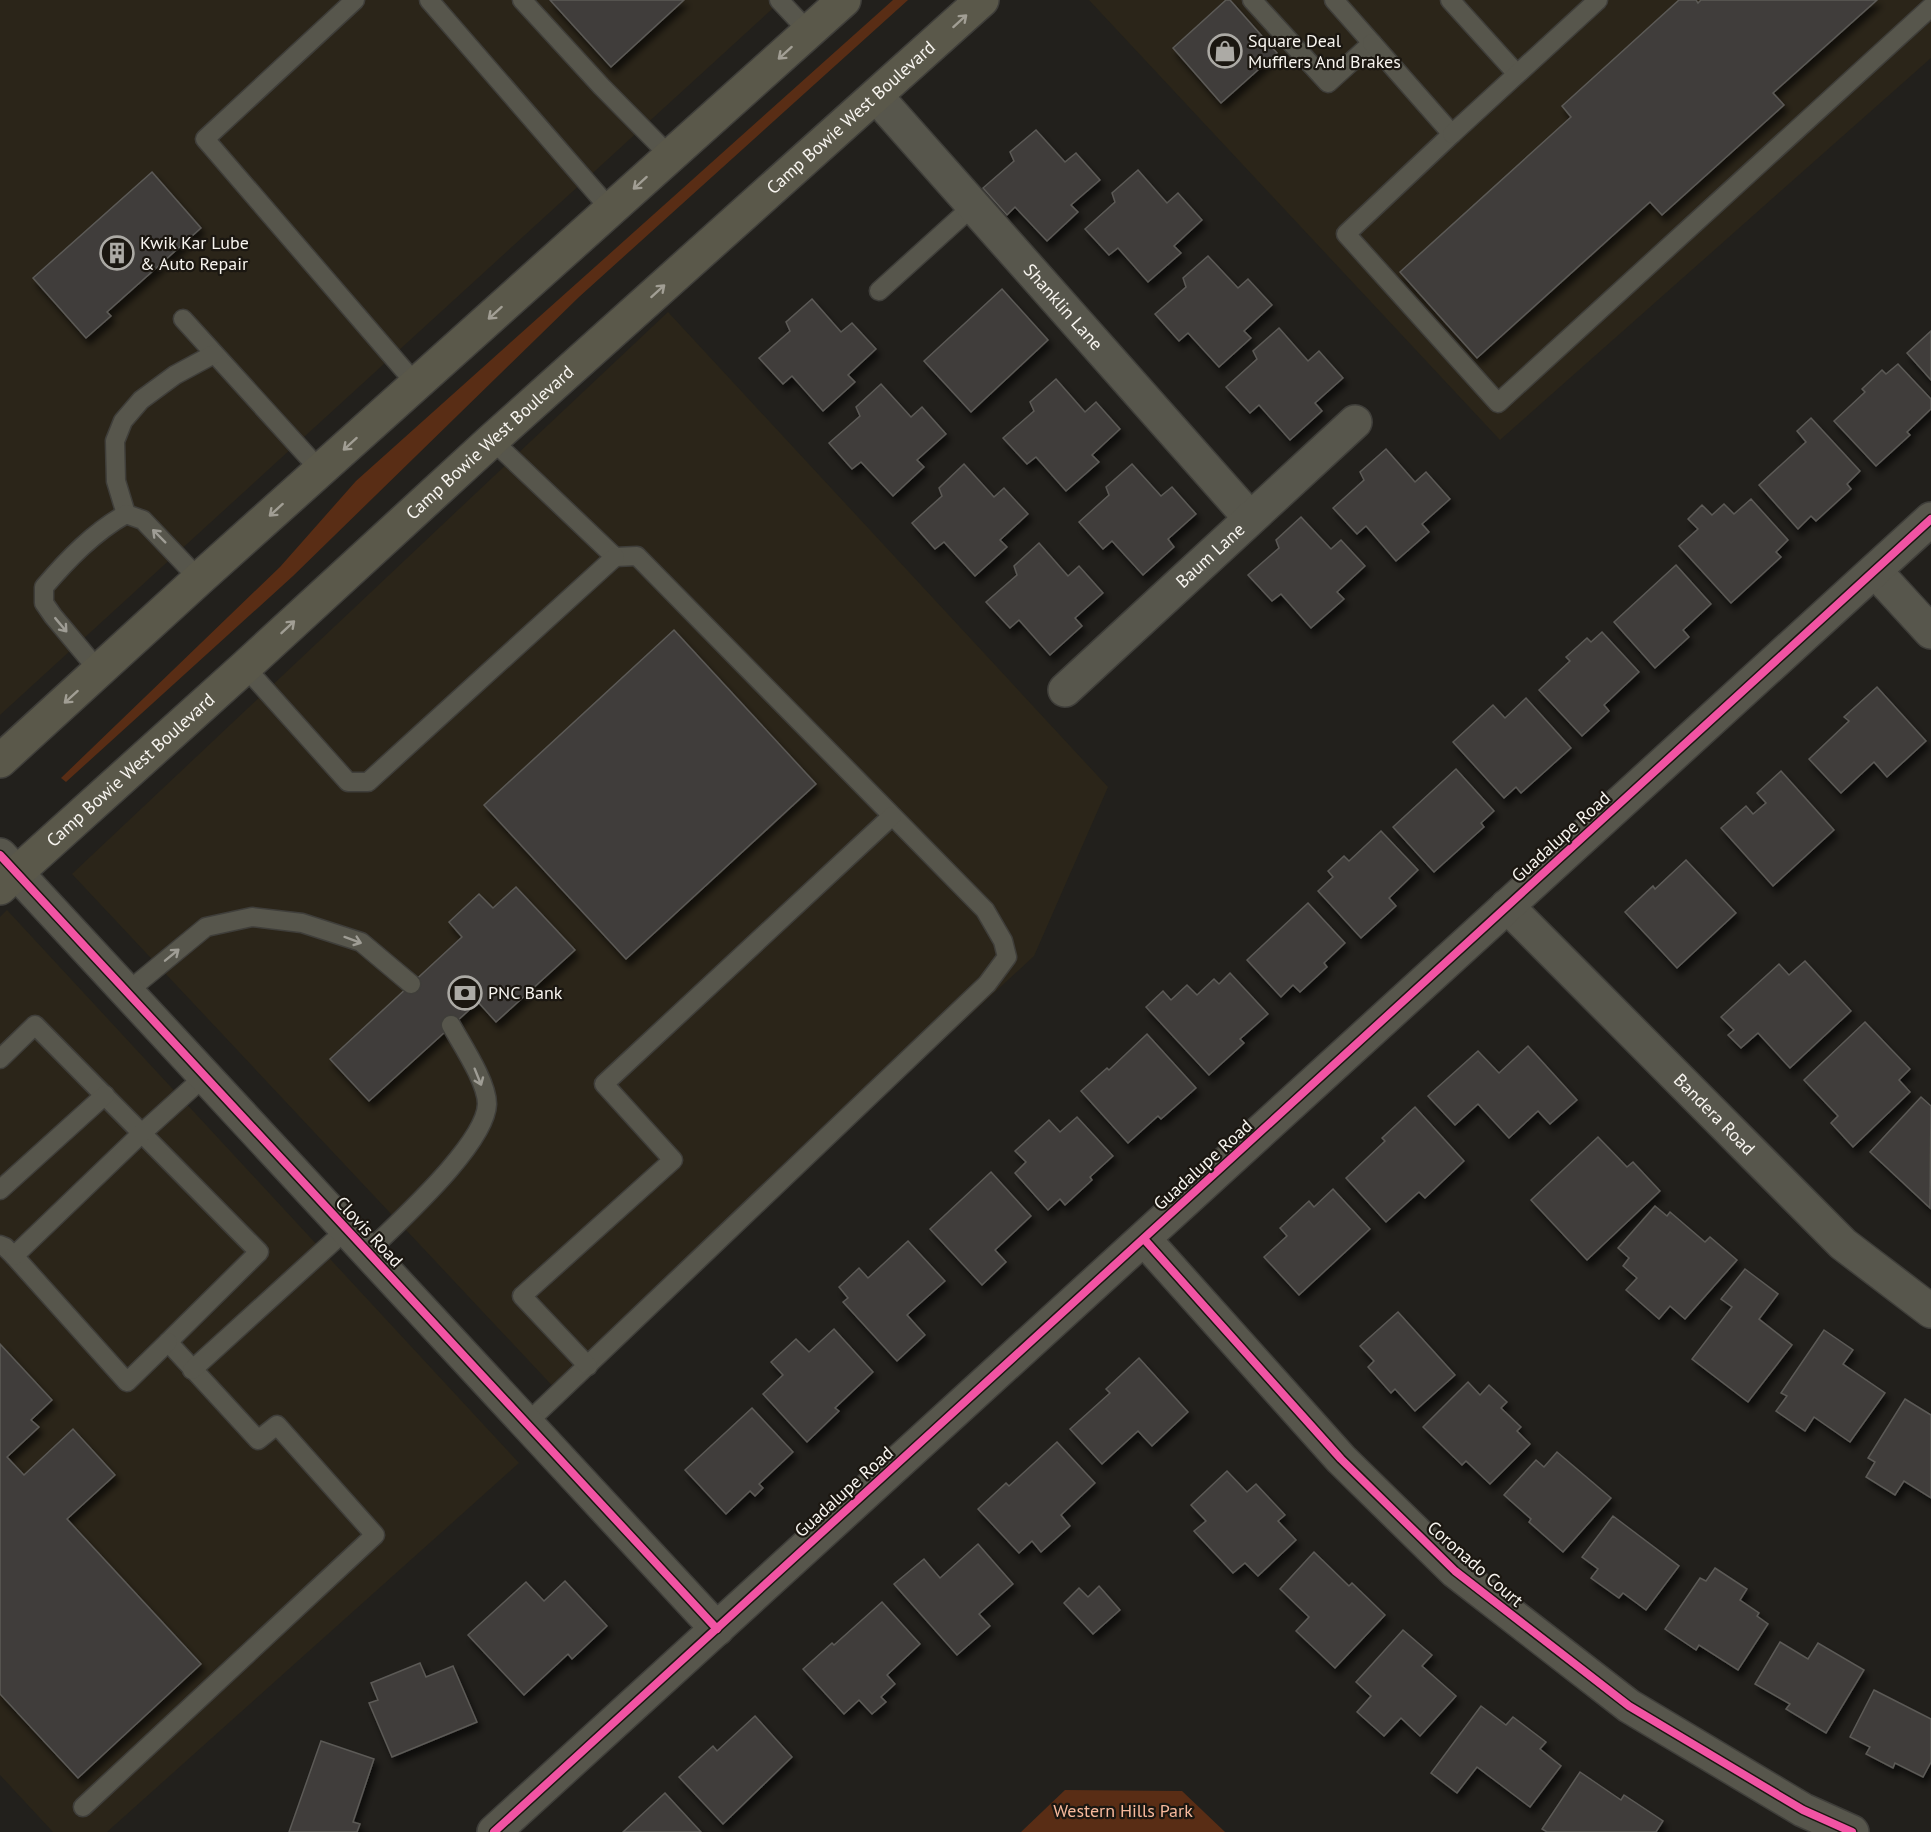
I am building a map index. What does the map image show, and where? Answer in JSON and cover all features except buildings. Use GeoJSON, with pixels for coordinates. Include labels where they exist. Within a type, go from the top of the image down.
{"type":"FeatureCollection","features":[{"type":"Feature","properties":{"kind":"main road"},"geometry":{"type":"LineString","coordinates":[[0,761],[199,579],[844,0]]}},
{"type":"Feature","properties":{"kind":"main road","name":"Camp Bowie West Boulevard"},"geometry":{"type":"LineString","coordinates":[[6,872],[245,667],[492,440],[982,0]]}},
{"type":"Feature","properties":{"kind":"street","name":"Shanklin Lane"},"geometry":{"type":"LineString","coordinates":[[876,96],[1250,518]]}},
{"type":"Feature","properties":{"kind":"street","name":"Baum Lane"},"geometry":{"type":"LineString","coordinates":[[1065,690],[1355,422]]}},
{"type":"Feature","properties":{"kind":"street","name":"Guadalupe Road"},"geometry":{"type":"LineString","coordinates":[[494,1832],[1931,519]]}},
{"type":"Feature","properties":{"kind":"street"},"geometry":{"type":"LineString","coordinates":[[1875,570],[1931,632]]}},
{"type":"Feature","properties":{"kind":"street","name":"Clovis Road"},"geometry":{"type":"LineString","coordinates":[[6,872],[127,992],[717,1629]]}},
{"type":"Feature","properties":{"kind":"street","name":"Bandera Road"},"geometry":{"type":"LineString","coordinates":[[1508,906],[1843,1244],[1931,1311]]}},
{"type":"Feature","properties":{"kind":"street","name":"Coronado Court"},"geometry":{"type":"LineString","coordinates":[[1144,1239],[1341,1459],[1455,1571],[1629,1706],[1803,1810],[1852,1832]]}},
{"type":"Feature","properties":{"kind":"lane"},"geometry":{"type":"LineString","coordinates":[[355,0],[205,139],[417,384]]}},
{"type":"Feature","properties":{"kind":"lane"},"geometry":{"type":"LineString","coordinates":[[429,0],[611,210]]}},
{"type":"Feature","properties":{"kind":"lane"},"geometry":{"type":"LineString","coordinates":[[522,0],[601,86],[670,156]]}},
{"type":"Feature","properties":{"kind":"lane"},"geometry":{"type":"LineString","coordinates":[[779,0],[809,32]]}},
{"type":"Feature","properties":{"kind":"lane"},"geometry":{"type":"LineString","coordinates":[[1252,0],[1328,83],[1372,43]]}},
{"type":"Feature","properties":{"kind":"lane"},"geometry":{"type":"LineString","coordinates":[[1334,0],[1452,134]]}},
{"type":"Feature","properties":{"kind":"lane"},"geometry":{"type":"LineString","coordinates":[[1450,0],[1517,74]]}},
{"type":"Feature","properties":{"kind":"lane"},"geometry":{"type":"LineString","coordinates":[[1592,2],[1346,234],[1498,403],[1931,7]]}},
{"type":"Feature","properties":{"kind":"lane"},"geometry":{"type":"LineString","coordinates":[[879,291],[974,205]]}},
{"type":"Feature","properties":{"kind":"lane"},"geometry":{"type":"LineString","coordinates":[[183,319],[320,470]]}},
{"type":"Feature","properties":{"kind":"lane"},"geometry":{"type":"LineString","coordinates":[[126,514],[116,482],[115,441],[123,421],[141,400],[175,375],[214,354]]}},
{"type":"Feature","properties":{"kind":"lane"},"geometry":{"type":"LineString","coordinates":[[492,440],[615,557]]}},
{"type":"Feature","properties":{"kind":"lane"},"geometry":{"type":"LineString","coordinates":[[99,671],[52,616],[45,603],[44,587],[66,562],[106,525],[126,514],[143,520],[199,579]]}},
{"type":"Feature","properties":{"kind":"lane"},"geometry":{"type":"LineString","coordinates":[[245,667],[348,782],[368,782],[615,557],[637,556],[985,910],[1003,941],[1007,957],[987,984],[527,1423]]}},
{"type":"Feature","properties":{"kind":"lane"},"geometry":{"type":"LineString","coordinates":[[588,1366],[522,1296],[673,1160],[604,1084],[892,816]]}},
{"type":"Feature","properties":{"kind":"lane"},"geometry":{"type":"LineString","coordinates":[[127,992],[206,927],[252,917],[302,923],[361,942],[411,984]]}},
{"type":"Feature","properties":{"kind":"lane"},"geometry":{"type":"LineString","coordinates":[[0,1059],[35,1025],[105,1095],[142,1133],[259,1252],[127,1382],[7,1250],[142,1133],[205,1076]]}},
{"type":"Feature","properties":{"kind":"lane"},"geometry":{"type":"LineString","coordinates":[[192,1370],[460,1157],[482,1124],[487,1104],[480,1077],[451,1025]]}},
{"type":"Feature","properties":{"kind":"lane"},"geometry":{"type":"LineString","coordinates":[[0,1190],[105,1095]]}},
{"type":"Feature","properties":{"kind":"lane"},"geometry":{"type":"LineString","coordinates":[[83,1807],[375,1535],[277,1425],[258,1440],[168,1342]]}},
{"type":"Feature","properties":{"kind":"shaded area"},"geometry":{"type":"Polygon","coordinates":[[[0,0],[782,0],[0,715],[0,0]]]}},
{"type":"Feature","properties":{"kind":"shaded area"},"geometry":{"type":"Polygon","coordinates":[[[1089,0],[1931,0],[1931,58],[1500,440],[1089,0]]]}},
{"type":"Feature","properties":{"kind":"shaded area"},"geometry":{"type":"Polygon","coordinates":[[[668,312],[1108,787],[1034,956],[560,1394],[72,874],[668,312]]]}},
{"type":"Feature","properties":{"kind":"shaded area"},"geometry":{"type":"Polygon","coordinates":[[[7,910],[519,1463],[107,1832],[53,1832],[0,1775],[0,917],[7,910]]]}},
{"type":"Feature","properties":{"kind":"green space"},"geometry":{"type":"Polygon","coordinates":[[[893,0],[908,0],[579,297],[293,576],[66,782],[61,778],[280,567],[356,481],[893,0]]]}},
{"type":"Feature","properties":{"kind":"green space","name":"Western Hills Park"},"geometry":{"type":"Polygon","coordinates":[[[1065,1790],[1182,1791],[1225,1832],[1021,1832],[1065,1790]]]}},
{"type":"Feature","properties":{"kind":"cycle path"},"geometry":{"type":"LineString","coordinates":[[494,1832],[1931,519]]}},
{"type":"Feature","properties":{"kind":"cycle path"},"geometry":{"type":"LineString","coordinates":[[0,855],[717,1629]]}},
{"type":"Feature","properties":{"kind":"cycle path"},"geometry":{"type":"LineString","coordinates":[[1144,1239],[1341,1459],[1455,1571],[1629,1706],[1803,1810],[1852,1832]]}},
{"type":"Feature","properties":{"kind":"place","name":"Square Deal Mufflers And Brakes"},"geometry":{"type":"Point","coordinates":[1225,51]}},
{"type":"Feature","properties":{"kind":"place","name":"Kwik Kar Lube & Auto Repair"},"geometry":{"type":"Point","coordinates":[117,253]}},
{"type":"Feature","properties":{"kind":"place","name":"PNC Bank"},"geometry":{"type":"Point","coordinates":[465,993]}}]}
